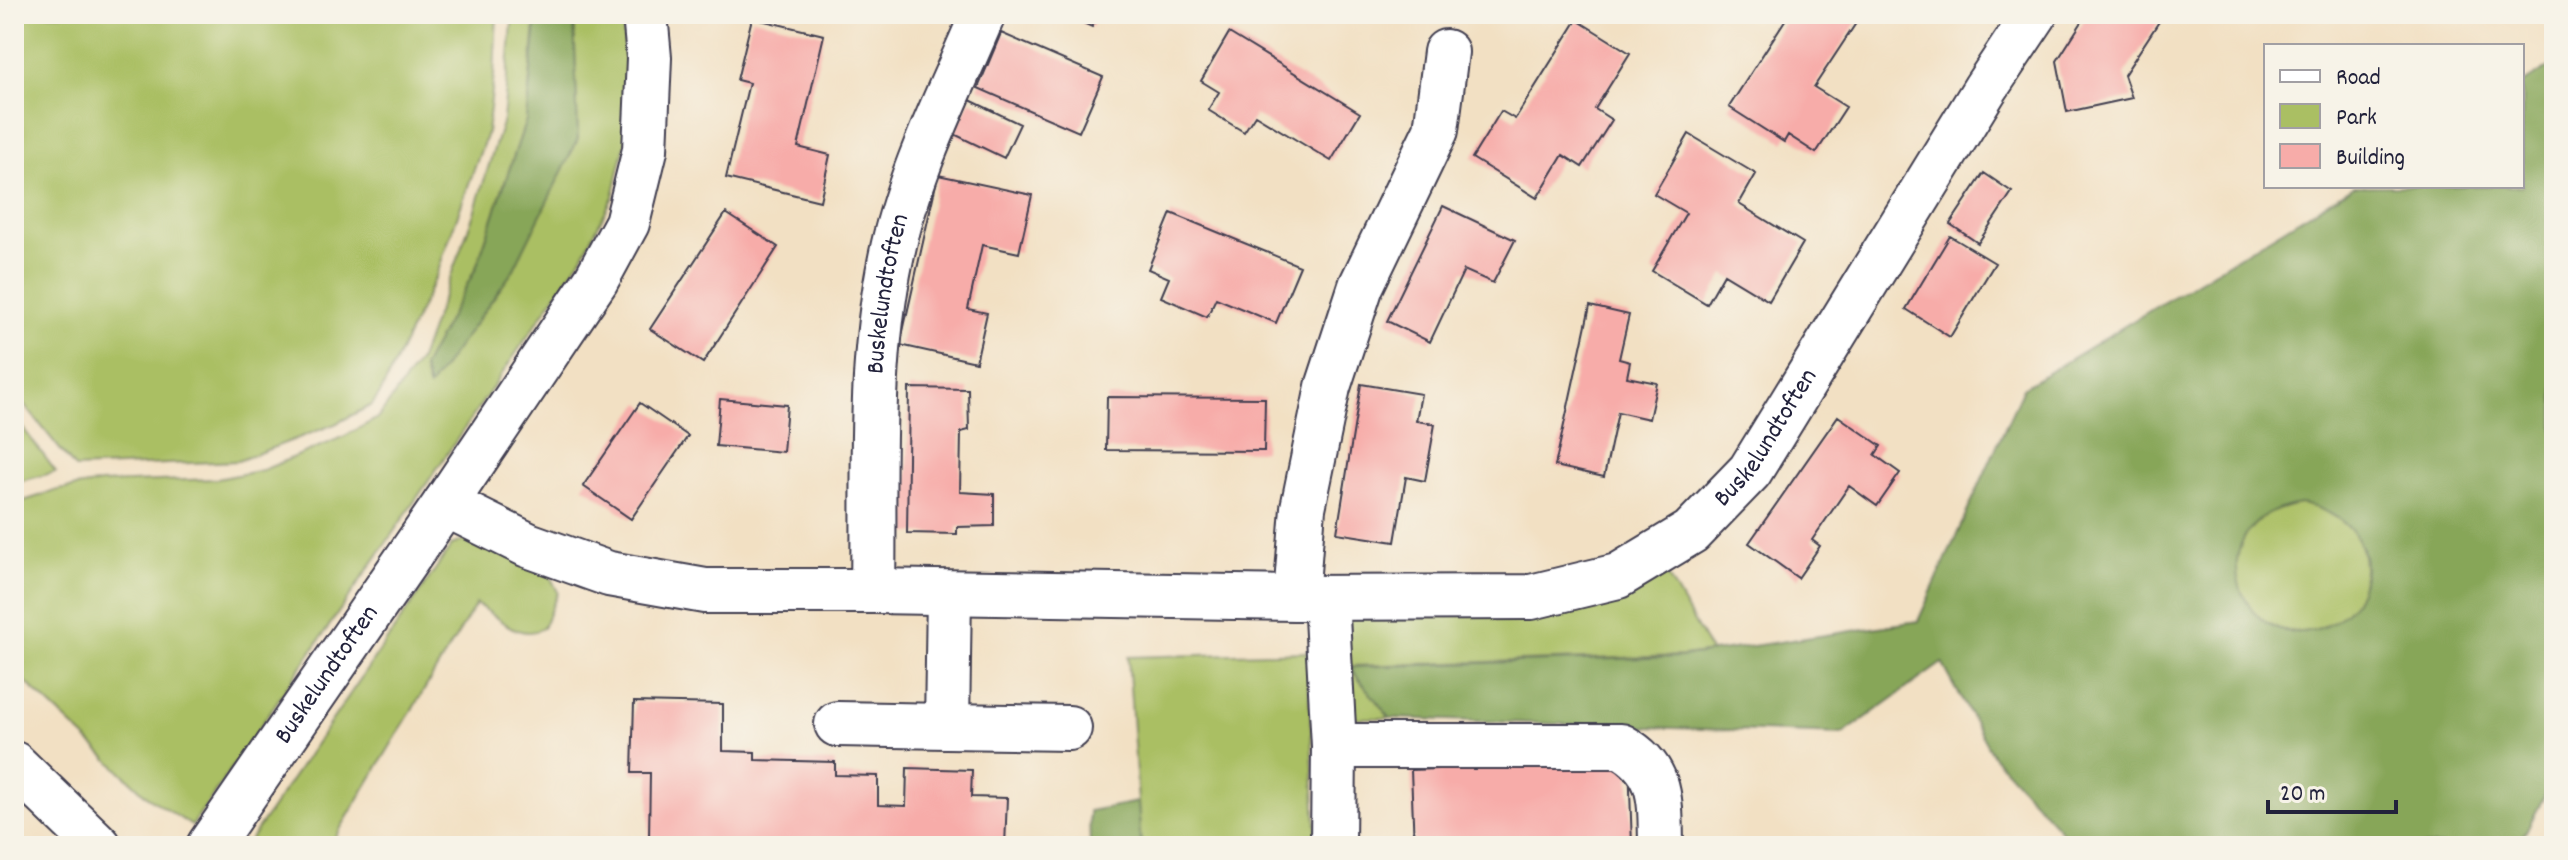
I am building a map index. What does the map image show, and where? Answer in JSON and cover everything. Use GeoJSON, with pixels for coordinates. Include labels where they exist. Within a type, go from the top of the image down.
{"type":"FeatureCollection","features":[{"type":"Feature","properties":{"kind":"street","name":"Buskelundtoften"},"geometry":{"type":"LineString","coordinates":[[209,846],[596,280],[627,223],[645,150],[649,58],[645,14]]}},
{"type":"Feature","properties":{"kind":"street","name":"Buskelundtoften"},"geometry":{"type":"LineString","coordinates":[[873,591],[877,357],[891,258],[909,190],[983,14]]}},
{"type":"Feature","properties":{"kind":"street","name":"Buskelundtoften"},"geometry":{"type":"LineString","coordinates":[[445,504],[528,545],[609,574],[705,591],[1311,598],[1531,597],[1618,576],[1691,532],[1750,471],[1985,89],[2035,14]]}},
{"type":"Feature","properties":{"kind":"street"},"geometry":{"type":"LineString","coordinates":[[1333,846],[1334,746],[1311,598],[1303,508],[1328,387],[1361,286],[1436,130],[1446,52]]}},
{"type":"Feature","properties":{"kind":"street"},"geometry":{"type":"LineString","coordinates":[[947,726],[949,593]]}},
{"type":"Feature","properties":{"kind":"street"},"geometry":{"type":"LineString","coordinates":[[837,724],[1069,728]]}},
{"type":"Feature","properties":{"kind":"street"},"geometry":{"type":"LineString","coordinates":[[1334,746],[1621,746],[1639,756],[1652,776],[1660,796],[1661,846]]}},
{"type":"Feature","properties":{"kind":"street"},"geometry":{"type":"LineString","coordinates":[[14,764],[99,846]]}},
{"type":"Feature","properties":{"kind":"green space"},"geometry":{"type":"Polygon","coordinates":[[[14,14],[497,14],[487,133],[436,276],[372,405],[335,424],[238,461],[75,468],[14,392],[14,14]]]}},
{"type":"Feature","properties":{"kind":"green space"},"geometry":{"type":"Polygon","coordinates":[[[513,14],[536,14],[526,120],[476,268],[423,368],[428,386],[578,139],[574,14],[622,14],[630,123],[613,197],[582,257],[192,826],[148,797],[14,671],[14,504],[58,490],[101,483],[217,479],[263,470],[345,436],[378,418],[420,359],[473,216],[503,120],[513,14]]]}},
{"type":"Feature","properties":{"kind":"green space"},"geometry":{"type":"Polygon","coordinates":[[[537,14],[574,14],[578,139],[513,271],[429,387],[423,367],[476,268],[526,120],[537,14]]]}},
{"type":"Feature","properties":{"kind":"green space"},"geometry":{"type":"Polygon","coordinates":[[[2554,64],[2554,778],[2518,846],[2075,846],[1993,756],[1942,663],[1843,734],[1390,718],[1349,667],[1680,657],[1918,621],[2023,388],[2351,188],[2524,188],[2524,83],[2554,64]],[[2300,504],[2266,516],[2245,536],[2237,561],[2240,586],[2252,609],[2272,626],[2297,632],[2327,625],[2347,611],[2360,590],[2364,558],[2360,544],[2342,522],[2330,514],[2300,504]]]}},
{"type":"Feature","properties":{"kind":"green space"},"geometry":{"type":"Polygon","coordinates":[[[14,416],[56,472],[14,483],[14,416]]]}},
{"type":"Feature","properties":{"kind":"green space"},"geometry":{"type":"Polygon","coordinates":[[[2300,504],[2324,509],[2345,523],[2359,544],[2364,568],[2359,592],[2345,613],[2324,627],[2300,632],[2276,627],[2255,613],[2241,592],[2236,568],[2241,544],[2255,523],[2276,509],[2300,504]]]}},
{"type":"Feature","properties":{"kind":"green space"},"geometry":{"type":"Polygon","coordinates":[[[467,539],[548,572],[558,592],[543,628],[525,632],[517,630],[476,604],[330,846],[246,846],[452,545],[467,539]]]}},
{"type":"Feature","properties":{"kind":"green space"},"geometry":{"type":"Polygon","coordinates":[[[1665,571],[1711,652],[1683,656],[1351,666],[1390,718],[1347,718],[1337,615],[1665,571]]]}},
{"type":"Feature","properties":{"kind":"green space"},"geometry":{"type":"Polygon","coordinates":[[[1307,652],[1317,846],[1141,846],[1128,657],[1307,652]]]}},
{"type":"Feature","properties":{"kind":"green space"},"geometry":{"type":"Polygon","coordinates":[[[1138,802],[1141,846],[1090,846],[1089,811],[1138,802]]]}},
{"type":"Feature","properties":{"kind":"building"},"geometry":{"type":"Polygon","coordinates":[[[1063,14],[1098,14],[1092,27],[1063,14]]]}},
{"type":"Feature","properties":{"kind":"building"},"geometry":{"type":"Polygon","coordinates":[[[1789,14],[1862,14],[1814,87],[1846,107],[1816,153],[1788,135],[1784,142],[1729,107],[1789,14]]]}},
{"type":"Feature","properties":{"kind":"building"},"geometry":{"type":"Polygon","coordinates":[[[2087,14],[2164,14],[2124,75],[2132,98],[2067,112],[2057,61],[2087,14]]]}},
{"type":"Feature","properties":{"kind":"building"},"geometry":{"type":"Polygon","coordinates":[[[752,18],[824,35],[798,147],[830,155],[820,201],[726,178],[749,83],[737,80],[752,18]]]}},
{"type":"Feature","properties":{"kind":"building"},"geometry":{"type":"Polygon","coordinates":[[[1577,20],[1630,53],[1595,109],[1612,120],[1582,167],[1563,155],[1537,198],[1472,158],[1501,111],[1515,119],[1577,20]]]}},
{"type":"Feature","properties":{"kind":"building"},"geometry":{"type":"Polygon","coordinates":[[[1001,33],[1103,77],[1079,132],[978,88],[1001,33]]]}},
{"type":"Feature","properties":{"kind":"building"},"geometry":{"type":"Polygon","coordinates":[[[1229,33],[1360,113],[1331,161],[1255,115],[1244,132],[1208,110],[1219,92],[1201,81],[1229,33]]]}},
{"type":"Feature","properties":{"kind":"building"},"geometry":{"type":"Polygon","coordinates":[[[970,100],[1020,124],[1004,158],[954,134],[970,100]]]}},
{"type":"Feature","properties":{"kind":"building"},"geometry":{"type":"Polygon","coordinates":[[[1689,134],[1756,174],[1739,204],[1803,243],[1769,301],[1724,274],[1707,304],[1652,271],[1686,213],[1654,194],[1689,134]]]}},
{"type":"Feature","properties":{"kind":"building"},"geometry":{"type":"Polygon","coordinates":[[[1984,173],[2012,192],[1978,243],[1950,224],[1984,173]]]}},
{"type":"Feature","properties":{"kind":"building"},"geometry":{"type":"Polygon","coordinates":[[[938,175],[1032,195],[1019,253],[982,245],[968,309],[987,313],[976,362],[900,345],[938,175]]]}},
{"type":"Feature","properties":{"kind":"building"},"geometry":{"type":"Polygon","coordinates":[[[1443,206],[1515,240],[1493,283],[1464,270],[1430,342],[1387,321],[1443,206]]]}},
{"type":"Feature","properties":{"kind":"building"},"geometry":{"type":"Polygon","coordinates":[[[726,213],[778,247],[703,363],[650,329],[726,213]]]}},
{"type":"Feature","properties":{"kind":"building"},"geometry":{"type":"Polygon","coordinates":[[[1171,213],[1300,266],[1276,323],[1216,298],[1207,317],[1161,297],[1169,278],[1148,269],[1171,213]]]}},
{"type":"Feature","properties":{"kind":"building"},"geometry":{"type":"Polygon","coordinates":[[[1950,236],[1995,263],[1950,337],[1906,309],[1950,236]]]}},
{"type":"Feature","properties":{"kind":"building"},"geometry":{"type":"Polygon","coordinates":[[[1590,306],[1629,315],[1619,359],[1630,362],[1627,377],[1657,383],[1649,419],[1618,412],[1604,477],[1555,466],[1590,306]]]}},
{"type":"Feature","properties":{"kind":"building"},"geometry":{"type":"Polygon","coordinates":[[[1361,384],[1421,394],[1416,421],[1435,424],[1425,481],[1406,477],[1395,542],[1337,533],[1361,384]]]}},
{"type":"Feature","properties":{"kind":"building"},"geometry":{"type":"Polygon","coordinates":[[[909,388],[968,389],[969,430],[961,432],[960,492],[994,494],[994,526],[957,527],[957,534],[907,533],[909,388]]]}},
{"type":"Feature","properties":{"kind":"building"},"geometry":{"type":"Polygon","coordinates":[[[1107,397],[1265,398],[1264,451],[1106,450],[1107,397]]]}},
{"type":"Feature","properties":{"kind":"building"},"geometry":{"type":"Polygon","coordinates":[[[720,399],[787,405],[783,452],[716,446],[720,399]]]}},
{"type":"Feature","properties":{"kind":"building"},"geometry":{"type":"Polygon","coordinates":[[[640,403],[688,436],[631,519],[583,486],[640,403]]]}},
{"type":"Feature","properties":{"kind":"building"},"geometry":{"type":"Polygon","coordinates":[[[1838,416],[1881,446],[1875,455],[1900,473],[1877,506],[1849,486],[1812,540],[1820,546],[1798,578],[1749,543],[1838,416]]]}},
{"type":"Feature","properties":{"kind":"building"},"geometry":{"type":"Polygon","coordinates":[[[634,702],[723,704],[723,751],[755,752],[755,760],[835,762],[835,775],[878,776],[878,805],[906,806],[907,768],[972,770],[971,797],[1007,798],[1005,846],[679,846],[680,840],[649,839],[650,773],[632,773],[634,702]]]}},
{"type":"Feature","properties":{"kind":"building"},"geometry":{"type":"Polygon","coordinates":[[[1629,762],[1632,846],[1414,846],[1411,770],[1629,762]]]}}]}
